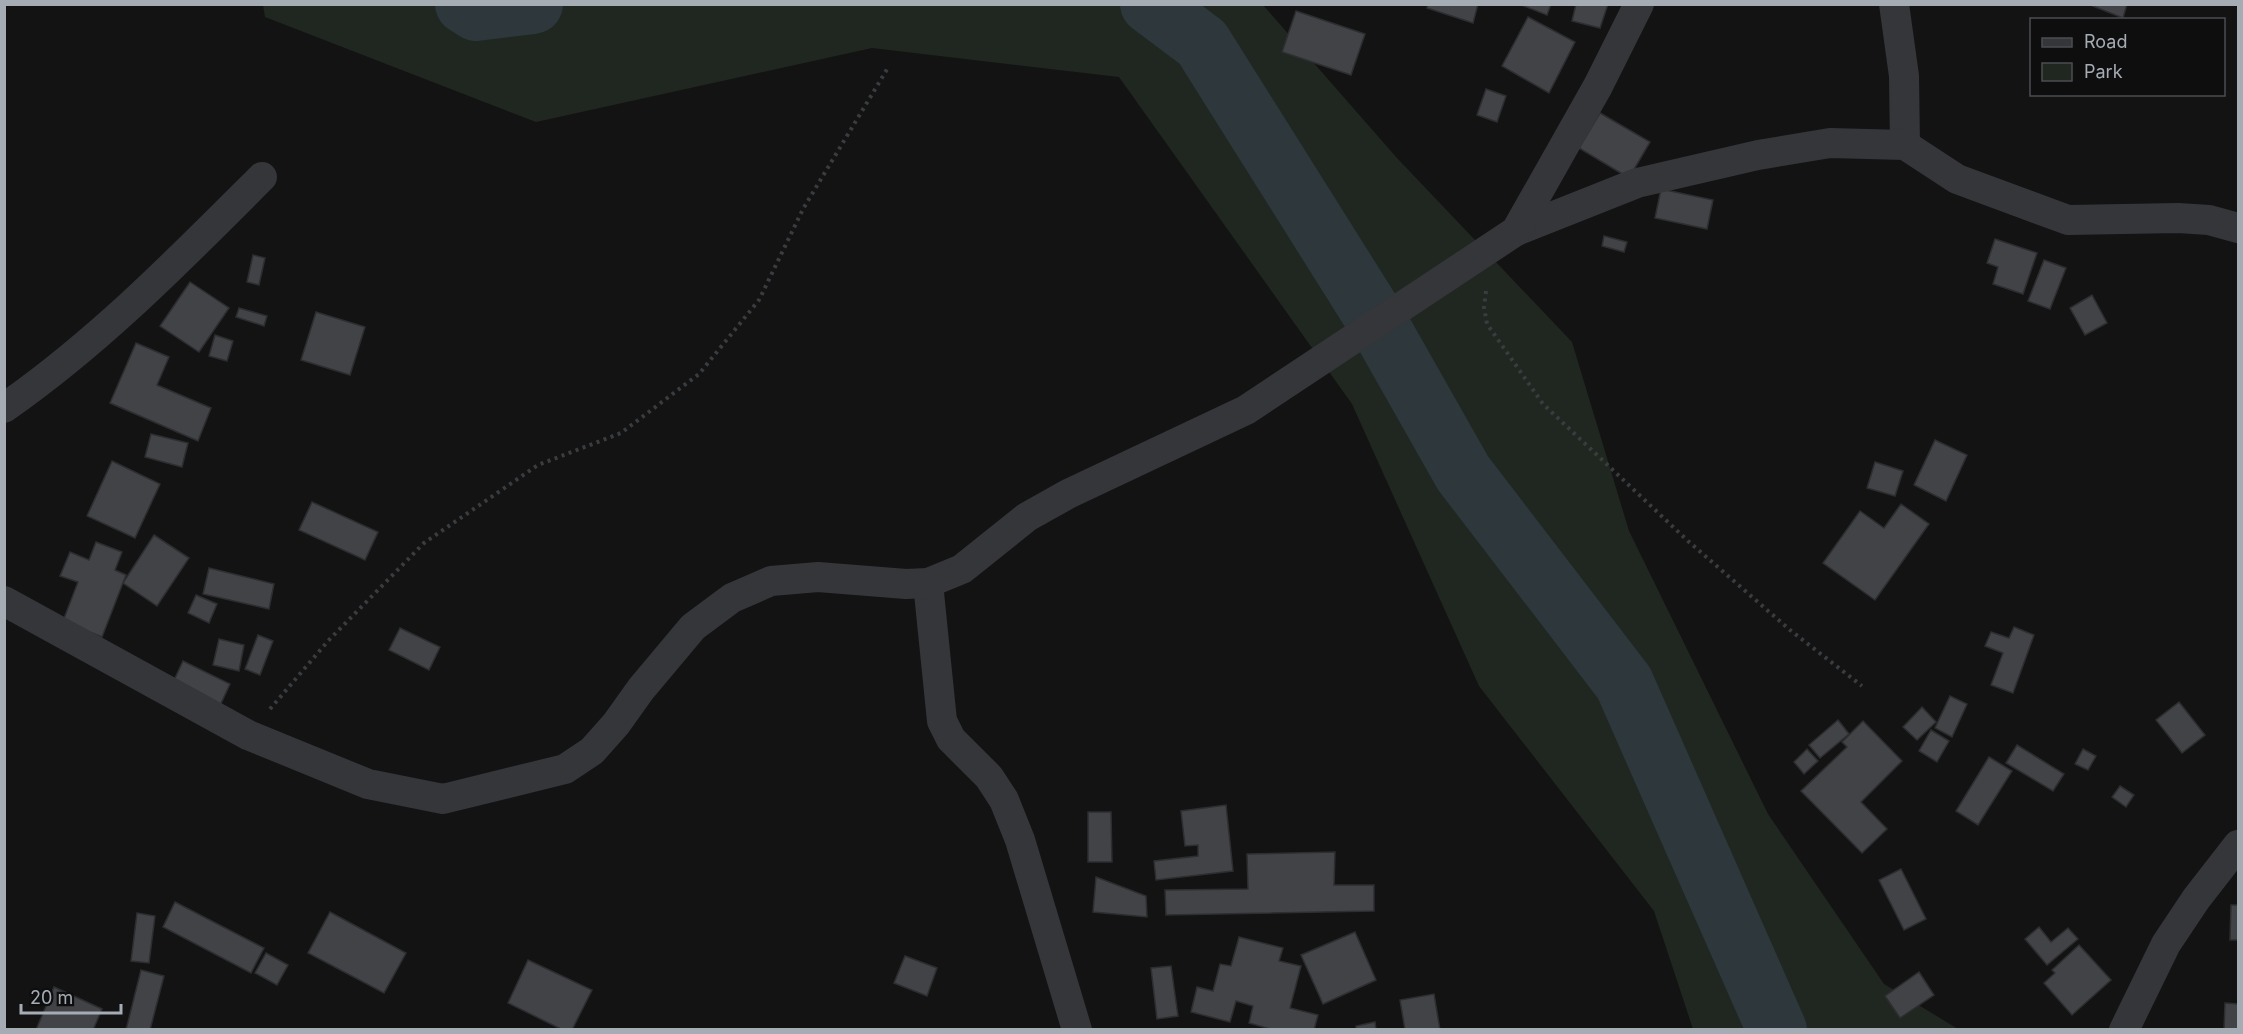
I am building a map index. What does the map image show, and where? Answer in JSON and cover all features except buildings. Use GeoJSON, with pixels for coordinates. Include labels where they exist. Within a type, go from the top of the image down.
{"type":"FeatureCollection","features":[{"type":"Feature","properties":{"kind":"street"},"geometry":{"type":"LineString","coordinates":[[1516,231],[1598,86],[1639,4]]}},
{"type":"Feature","properties":{"kind":"street"},"geometry":{"type":"LineString","coordinates":[[1894,4],[1905,75],[1905,145]]}},
{"type":"Feature","properties":{"kind":"street"},"geometry":{"type":"LineString","coordinates":[[4,602],[248,735],[368,784],[443,799],[565,769],[592,751],[693,627],[732,598],[771,581],[818,577],[906,584],[928,583],[962,569],[1028,517],[1058,500],[1246,410],[1516,231],[1637,183],[1738,159],[1830,143],[1905,145],[1957,179],[2068,220],[2178,218],[2209,220],[2238,227]]}},
{"type":"Feature","properties":{"kind":"street"},"geometry":{"type":"LineString","coordinates":[[4,408],[48,377],[132,307],[262,177]]}},
{"type":"Feature","properties":{"kind":"street"},"geometry":{"type":"LineString","coordinates":[[928,583],[942,721],[951,739],[989,777],[1004,800],[1020,840],[1077,1029]]}},
{"type":"Feature","properties":{"kind":"street"},"geometry":{"type":"LineString","coordinates":[[2124,1029],[2166,944],[2238,845]]}},
{"type":"Feature","properties":{"kind":"path"},"geometry":{"type":"LineString","coordinates":[[248,735],[328,641],[424,543],[538,465],[621,433],[699,374],[759,300],[803,208],[888,66]]}},
{"type":"Feature","properties":{"kind":"path"},"geometry":{"type":"LineString","coordinates":[[1489,285],[1484,307],[1487,324],[1543,404],[1688,541],[1790,630],[1862,686]]}},
{"type":"Feature","properties":{"kind":"green space"},"geometry":{"type":"Polygon","coordinates":[[[263,5],[1263,5],[1397,158],[1572,342],[1629,531],[1768,814],[1884,984],[1958,1029],[1693,1029],[1654,911],[1479,686],[1352,404],[1119,77],[872,48],[536,122],[265,17],[263,5]]]}},
{"type":"Feature","properties":{"kind":"waterway"},"geometry":{"type":"LineString","coordinates":[[465,4],[476,11],[533,4]]}},
{"type":"Feature","properties":{"kind":"waterway"},"geometry":{"type":"LineString","coordinates":[[1150,4],[1202,43],[1378,323],[1463,473],[1624,683],[1777,1030]]}}]}
